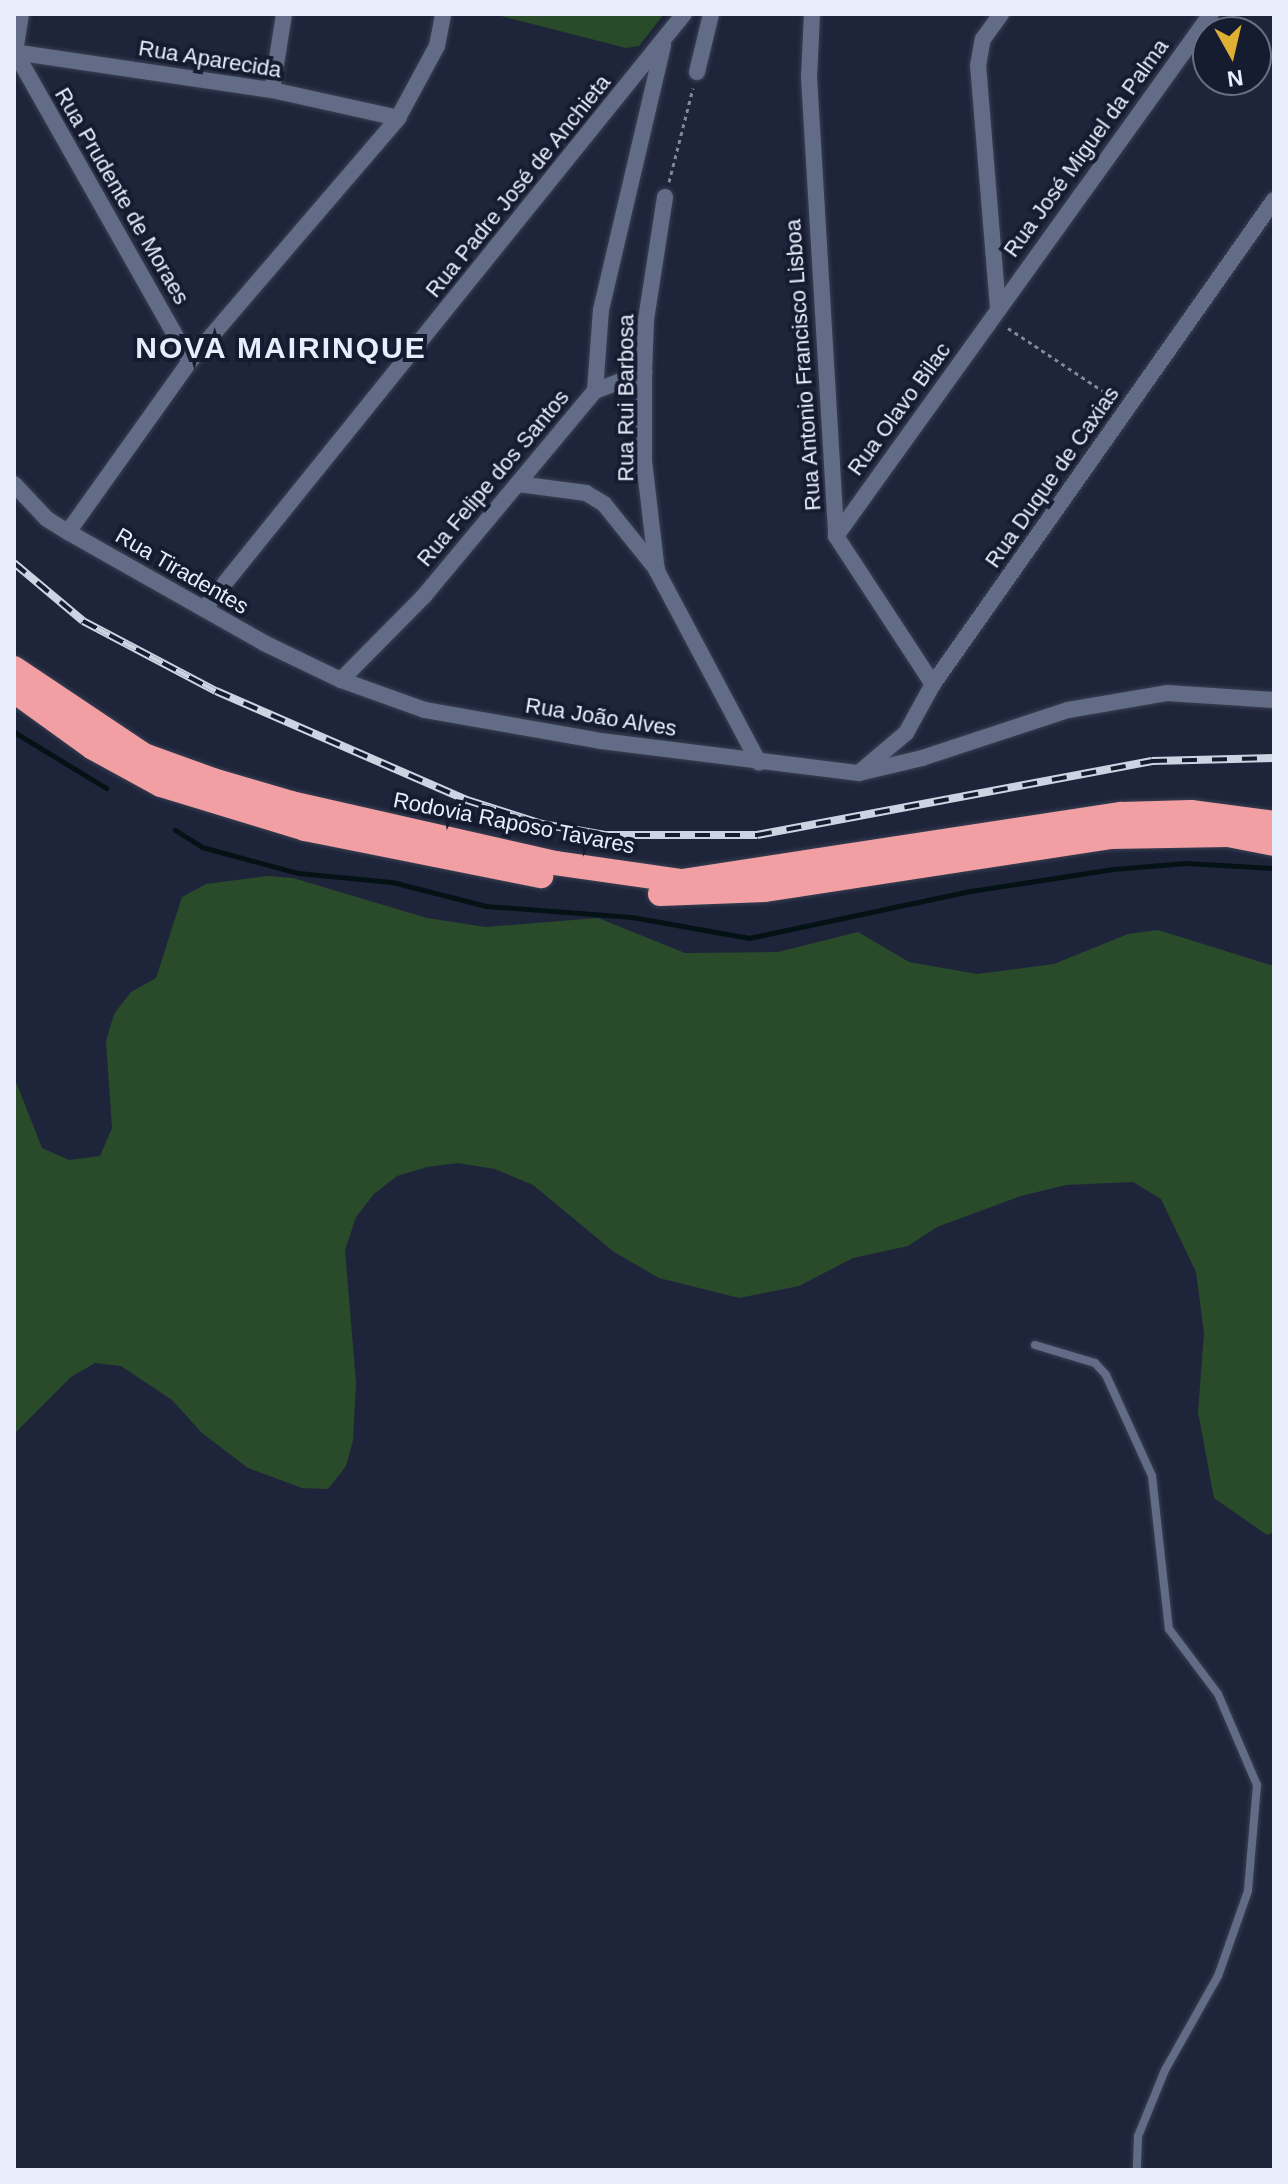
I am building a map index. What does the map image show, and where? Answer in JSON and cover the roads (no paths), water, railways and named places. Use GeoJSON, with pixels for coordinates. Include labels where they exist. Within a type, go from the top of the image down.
{"type":"FeatureCollection","features":[{"type":"Feature","properties":{"kind":"highway","name":"Rodovia Raposo Tavares"},"geometry":{"type":"LineString","coordinates":[[14,668],[144,755],[213,780],[291,803],[555,863],[682,881],[1121,814],[1191,812],[1274,823]]}},
{"type":"Feature","properties":{"kind":"highway","name":"Rodovia Raposo Tavares"},"geometry":{"type":"LineString","coordinates":[[14,691],[93,748],[161,785],[305,829],[560,880],[682,897],[765,890],[1110,837],[1228,835],[1274,844]]}},
{"type":"Feature","properties":{"kind":"street"},"geometry":{"type":"LineString","coordinates":[[15,52],[21,14]]}},
{"type":"Feature","properties":{"kind":"street"},"geometry":{"type":"LineString","coordinates":[[272,90],[284,14]]}},
{"type":"Feature","properties":{"kind":"street"},"geometry":{"type":"LineString","coordinates":[[68,532],[190,361],[398,118],[437,46],[443,14]]}},
{"type":"Feature","properties":{"kind":"street"},"geometry":{"type":"LineString","coordinates":[[697,72],[711,14]]}},
{"type":"Feature","properties":{"kind":"street","name":"Rua Antonio Francisco Lisboa"},"geometry":{"type":"LineString","coordinates":[[812,14],[809,77],[836,536],[933,684]]}},
{"type":"Feature","properties":{"kind":"street"},"geometry":{"type":"LineString","coordinates":[[998,308],[978,66],[983,39],[1001,14]]}},
{"type":"Feature","properties":{"kind":"street","name":"Rua José Miguel da Palma"},"geometry":{"type":"LineString","coordinates":[[998,308],[1211,14]]}},
{"type":"Feature","properties":{"kind":"street","name":"Rua Padre José de Anchieta"},"geometry":{"type":"LineString","coordinates":[[204,609],[679,17]]}},
{"type":"Feature","properties":{"kind":"street","name":"Rua Felipe dos Santos"},"geometry":{"type":"LineString","coordinates":[[341,680],[413,608],[595,391],[601,310],[665,38]]}},
{"type":"Feature","properties":{"kind":"street","name":"Rua Aparecida"},"geometry":{"type":"LineString","coordinates":[[15,52],[272,90],[398,118]]}},
{"type":"Feature","properties":{"kind":"street","name":"Rua Prudente de Moraes"},"geometry":{"type":"LineString","coordinates":[[15,52],[190,361]]}},
{"type":"Feature","properties":{"kind":"street","name":"Rua Rui Barbosa"},"geometry":{"type":"LineString","coordinates":[[665,197],[646,320],[644,372],[644,461],[657,571],[759,763]]}},
{"type":"Feature","properties":{"kind":"street","name":"Rua Duque de Caxias"},"geometry":{"type":"LineString","coordinates":[[859,773],[906,733],[933,684],[1274,200]]}},
{"type":"Feature","properties":{"kind":"street","name":"Rua Olavo Bilac"},"geometry":{"type":"LineString","coordinates":[[836,536],[998,308]]}},
{"type":"Feature","properties":{"kind":"street"},"geometry":{"type":"LineString","coordinates":[[595,391],[644,372]]}},
{"type":"Feature","properties":{"kind":"street","name":"Rua Tiradentes"},"geometry":{"type":"LineString","coordinates":[[14,484],[47,519],[68,532],[204,609],[341,680]]}},
{"type":"Feature","properties":{"kind":"street"},"geometry":{"type":"LineString","coordinates":[[518,484],[586,493],[604,504],[657,571]]}},
{"type":"Feature","properties":{"kind":"street","name":"Rua João Alves"},"geometry":{"type":"LineString","coordinates":[[341,680],[425,710],[759,763],[859,773],[922,758],[1068,710],[1167,693],[1274,700]]}},
{"type":"Feature","properties":{"kind":"lane"},"geometry":{"type":"LineString","coordinates":[[1035,1345],[1095,1363],[1106,1375],[1152,1476],[1169,1629],[1218,1694],[1257,1785],[1248,1891],[1218,1976],[1165,2070],[1138,2136],[1137,2170]]}},
{"type":"Feature","properties":{"kind":"waterway"},"geometry":{"type":"LineString","coordinates":[[14,732],[106,788]]}},
{"type":"Feature","properties":{"kind":"waterway"},"geometry":{"type":"LineString","coordinates":[[175,830],[202,847],[298,873],[392,882],[486,906],[632,917],[749,938],[971,891],[1113,869],[1186,863],[1274,868]]}},
{"type":"Feature","properties":{"kind":"railway"},"geometry":{"type":"LineString","coordinates":[[14,563],[83,621],[216,691],[467,800],[542,824],[605,835],[757,835],[1152,761],[1274,758]]}},
{"type":"Feature","properties":{"kind":"district","name":"NOVA MAIRINQUE"},"geometry":{"type":"Point","coordinates":[281,348]}}]}
